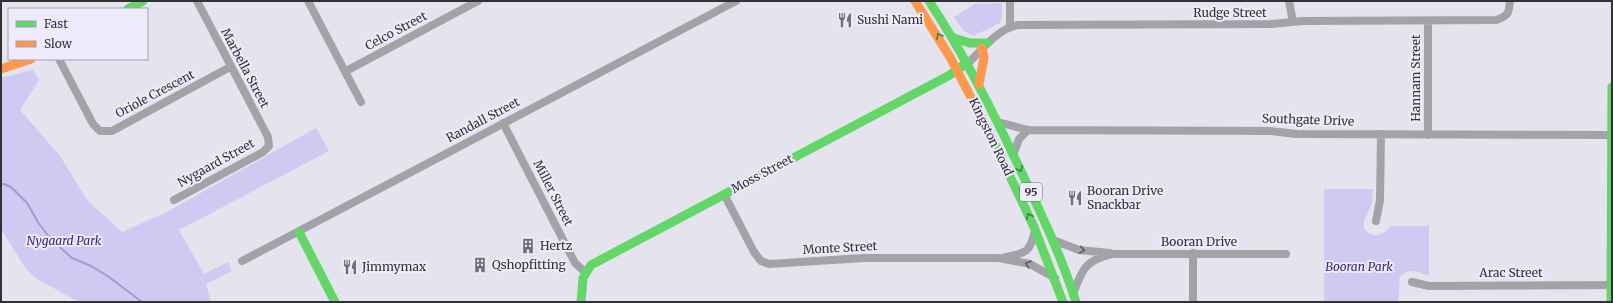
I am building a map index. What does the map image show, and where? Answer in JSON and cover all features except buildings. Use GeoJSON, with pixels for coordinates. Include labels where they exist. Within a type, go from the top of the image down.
{"type":"FeatureCollection","features":[{"type":"Feature","properties":{"kind":"main road"},"geometry":{"type":"LineString","coordinates":[[130,8],[143,1]]}},
{"type":"Feature","properties":{"kind":"main road","name":"Kingston Road"},"geometry":{"type":"LineString","coordinates":[[915,1],[936,32],[958,70],[1035,230],[1055,278],[1063,302]]}},
{"type":"Feature","properties":{"kind":"main road","name":"Kingston Road"},"geometry":{"type":"LineString","coordinates":[[929,1],[954,38],[998,122],[1053,240],[1075,298]]}},
{"type":"Feature","properties":{"kind":"main road"},"geometry":{"type":"LineString","coordinates":[[954,38],[984,46],[984,58],[979,84]]}},
{"type":"Feature","properties":{"kind":"main road"},"geometry":{"type":"LineString","coordinates":[[1,69],[29,60]]}},
{"type":"Feature","properties":{"kind":"main road","name":"Moss Street"},"geometry":{"type":"LineString","coordinates":[[585,272],[591,265],[958,70],[968,63]]}},
{"type":"Feature","properties":{"kind":"main road"},"geometry":{"type":"LineString","coordinates":[[1612,87],[1612,302]]}},
{"type":"Feature","properties":{"kind":"main road"},"geometry":{"type":"LineString","coordinates":[[298,232],[335,302]]}},
{"type":"Feature","properties":{"kind":"main road"},"geometry":{"type":"LineString","coordinates":[[581,302],[582,278],[585,272]]}},
{"type":"Feature","properties":{"kind":"street","name":"Marbella Street"},"geometry":{"type":"LineString","coordinates":[[197,1],[230,67],[268,137],[269,146]]}},
{"type":"Feature","properties":{"kind":"street"},"geometry":{"type":"LineString","coordinates":[[309,1],[361,102]]}},
{"type":"Feature","properties":{"kind":"street","name":"Celco Street"},"geometry":{"type":"LineString","coordinates":[[346,71],[478,1]]}},
{"type":"Feature","properties":{"kind":"street","name":"Randall Street"},"geometry":{"type":"LineString","coordinates":[[242,261],[736,1]]}},
{"type":"Feature","properties":{"kind":"street"},"geometry":{"type":"LineString","coordinates":[[1010,1],[1010,27]]}},
{"type":"Feature","properties":{"kind":"street"},"geometry":{"type":"LineString","coordinates":[[1289,1],[1294,22]]}},
{"type":"Feature","properties":{"kind":"street","name":"Rudge Street"},"geometry":{"type":"LineString","coordinates":[[968,63],[984,46],[1010,27],[1026,25],[1264,24],[1294,22],[1496,20],[1505,17],[1509,10],[1510,1]]}},
{"type":"Feature","properties":{"kind":"street","name":"Hannam Street"},"geometry":{"type":"LineString","coordinates":[[1428,20],[1428,135]]}},
{"type":"Feature","properties":{"kind":"street","name":"Oriole Crescent"},"geometry":{"type":"LineString","coordinates":[[60,60],[93,124],[100,131],[112,131],[230,67]]}},
{"type":"Feature","properties":{"kind":"street","name":"Southgate Drive"},"geometry":{"type":"LineString","coordinates":[[998,122],[1028,130],[1262,131],[1297,134],[1612,135]]}},
{"type":"Feature","properties":{"kind":"street","name":"Miller Street"},"geometry":{"type":"LineString","coordinates":[[503,123],[575,263],[585,272]]}},
{"type":"Feature","properties":{"kind":"street"},"geometry":{"type":"LineString","coordinates":[[1013,155],[1019,139],[1028,130]]}},
{"type":"Feature","properties":{"kind":"street"},"geometry":{"type":"LineString","coordinates":[[1376,221],[1380,200],[1381,134]]}},
{"type":"Feature","properties":{"kind":"street","name":"Nygaard Street"},"geometry":{"type":"LineString","coordinates":[[174,200],[263,152],[269,146]]}},
{"type":"Feature","properties":{"kind":"street","name":"Monte Street"},"geometry":{"type":"LineString","coordinates":[[724,194],[754,252],[761,261],[769,264],[864,258],[999,258],[1030,264],[1055,278]]}},
{"type":"Feature","properties":{"kind":"street","name":"Monte Street"},"geometry":{"type":"LineString","coordinates":[[999,258],[1029,250],[1035,230]]}},
{"type":"Feature","properties":{"kind":"street","name":"Booran Drive"},"geometry":{"type":"LineString","coordinates":[[1053,240],[1079,250],[1099,251],[1112,254],[1286,254]]}},
{"type":"Feature","properties":{"kind":"street"},"geometry":{"type":"LineString","coordinates":[[1193,253],[1194,302]]}},
{"type":"Feature","properties":{"kind":"street","name":"Booran Drive"},"geometry":{"type":"LineString","coordinates":[[1075,298],[1079,277],[1086,266],[1097,258],[1112,254]]}},
{"type":"Feature","properties":{"kind":"street","name":"Arac Street"},"geometry":{"type":"LineString","coordinates":[[1412,282],[1429,286],[1612,287]]}},
{"type":"Feature","properties":{"kind":"green space"},"geometry":{"type":"Polygon","coordinates":[[[1002,3],[1002,18],[1000,23],[973,36],[963,30],[954,17],[975,4],[1002,3]]]}},
{"type":"Feature","properties":{"kind":"green space","name":"Nygaard Park"},"geometry":{"type":"Polygon","coordinates":[[[33,70],[39,80],[20,110],[60,156],[87,200],[122,232],[167,212],[316,128],[329,151],[179,230],[204,274],[228,262],[232,271],[206,284],[211,302],[79,302],[37,279],[26,269],[1,229],[1,78],[33,70]]]}},
{"type":"Feature","properties":{"kind":"green space","name":"Booran Park"},"geometry":{"type":"Polygon","coordinates":[[[1324,189],[1373,189],[1372,203],[1364,221],[1364,229],[1371,234],[1381,234],[1391,226],[1429,226],[1429,276],[1410,271],[1400,276],[1398,302],[1324,302],[1324,189]]]}},
{"type":"Feature","properties":{"kind":"waterway"},"geometry":{"type":"LineString","coordinates":[[1,184],[11,187],[27,203],[39,224],[51,239],[72,258],[91,266],[109,277],[142,302]]}},
{"type":"Feature","properties":{"kind":"traffic: fast"},"geometry":{"type":"LineString","coordinates":[[130,8],[143,1]]}},
{"type":"Feature","properties":{"kind":"traffic: fast"},"geometry":{"type":"LineString","coordinates":[[929,1],[966,62],[998,124],[1050,233],[1076,302]]}},
{"type":"Feature","properties":{"kind":"traffic: fast"},"geometry":{"type":"LineString","coordinates":[[954,38],[970,43],[987,43]]}},
{"type":"Feature","properties":{"kind":"traffic: fast"},"geometry":{"type":"LineString","coordinates":[[581,302],[583,278],[591,265],[948,76],[964,65]]}},
{"type":"Feature","properties":{"kind":"traffic: fast"},"geometry":{"type":"LineString","coordinates":[[1611,302],[1612,87]]}},
{"type":"Feature","properties":{"kind":"traffic: fast"},"geometry":{"type":"LineString","coordinates":[[989,132],[1034,227],[1063,302]]}},
{"type":"Feature","properties":{"kind":"traffic: fast"},"geometry":{"type":"LineString","coordinates":[[299,232],[335,302]]}},
{"type":"Feature","properties":{"kind":"traffic: slow"},"geometry":{"type":"LineString","coordinates":[[915,1],[950,57],[989,132]]}},
{"type":"Feature","properties":{"kind":"traffic: slow"},"geometry":{"type":"LineString","coordinates":[[979,84],[984,58],[982,48]]}},
{"type":"Feature","properties":{"kind":"traffic: slow"},"geometry":{"type":"LineString","coordinates":[[1,69],[28,60]]}},
{"type":"Feature","properties":{"kind":"place","name":"Sushi Nami"},"geometry":{"type":"Point","coordinates":[845,20]}},
{"type":"Feature","properties":{"kind":"place","name":"Booran Drive Snackbar"},"geometry":{"type":"Point","coordinates":[1075,198]}},
{"type":"Feature","properties":{"kind":"place","name":"Hertz"},"geometry":{"type":"Point","coordinates":[528,246]}},
{"type":"Feature","properties":{"kind":"place","name":"Qshopfitting"},"geometry":{"type":"Point","coordinates":[480,265]}},
{"type":"Feature","properties":{"kind":"place","name":"Jimmymax"},"geometry":{"type":"Point","coordinates":[350,267]}}]}
